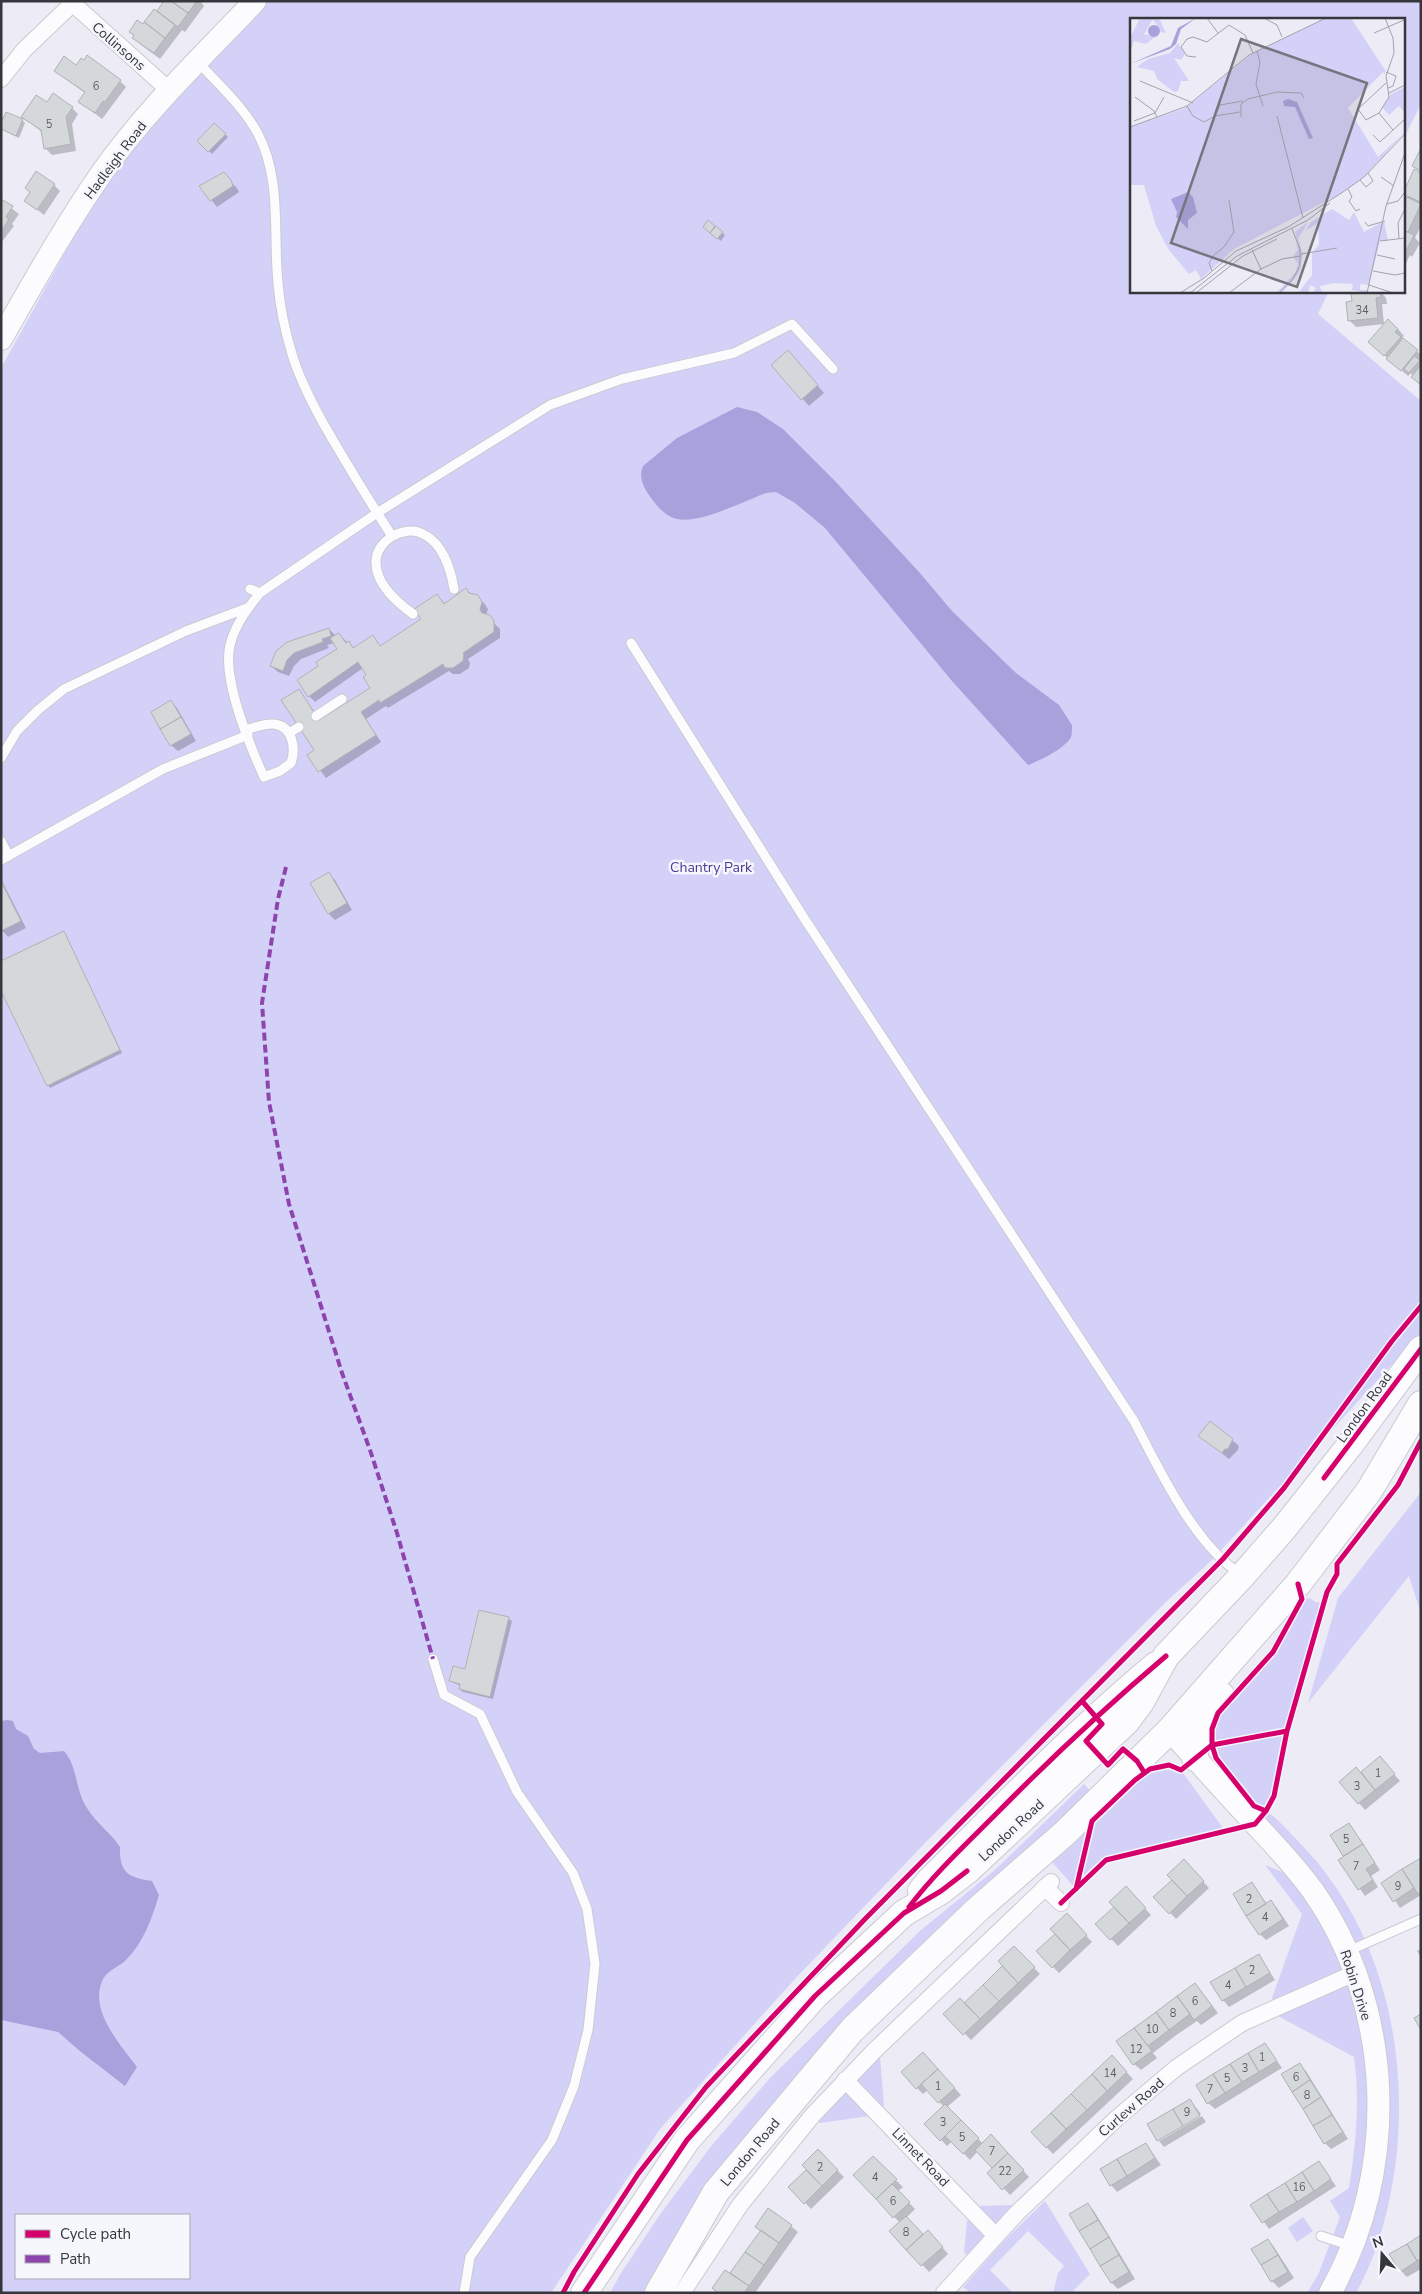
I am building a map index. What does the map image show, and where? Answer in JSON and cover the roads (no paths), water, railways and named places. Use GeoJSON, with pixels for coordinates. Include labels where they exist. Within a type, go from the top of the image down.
{"type":"FeatureCollection","features":[{"type":"Feature","properties":{"kind":"main road","name":"London Road"},"geometry":{"type":"LineString","coordinates":[[584,2293],[687,2140],[814,1996],[904,1913],[941,1892],[967,1871],[1126,1722],[1142,1702],[1166,1656],[1242,1575],[1329,1472],[1421,1349]]}},
{"type":"Feature","properties":{"kind":"main road","name":"London Road"},"geometry":{"type":"LineString","coordinates":[[658,2293],[716,2192],[852,2030],[978,1909],[1065,1833],[1170,1730],[1291,1592],[1369,1491],[1421,1404]]}},
{"type":"Feature","properties":{"kind":"main road"},"geometry":{"type":"LineString","coordinates":[[1195,1758],[1197,1730],[1204,1712],[1233,1683],[1269,1638],[1291,1592]]}},
{"type":"Feature","properties":{"kind":"main road"},"geometry":{"type":"LineString","coordinates":[[904,1913],[930,1880],[1041,1768],[1104,1708],[1166,1656]]}},
{"type":"Feature","properties":{"kind":"main road"},"geometry":{"type":"LineString","coordinates":[[1142,1702],[1170,1730]]}},
{"type":"Feature","properties":{"kind":"street","name":"Hadleigh Road"},"geometry":{"type":"LineString","coordinates":[[1,339],[66,229],[102,173],[170,90],[254,1]]}},
{"type":"Feature","properties":{"kind":"street"},"geometry":{"type":"LineString","coordinates":[[1,79],[24,50],[71,3]]}},
{"type":"Feature","properties":{"kind":"street","name":"Collinsons"},"geometry":{"type":"LineString","coordinates":[[71,3],[170,90]]}},
{"type":"Feature","properties":{"kind":"street","name":"Robin Drive"},"geometry":{"type":"LineString","coordinates":[[1170,1730],[1306,1882],[1330,1920],[1346,1952],[1355,1973],[1366,2010],[1372,2039],[1379,2108],[1379,2128],[1370,2186],[1353,2246],[1344,2269],[1330,2293]]}},
{"type":"Feature","properties":{"kind":"street","name":"London Road"},"geometry":{"type":"LineString","coordinates":[[682,2293],[720,2233],[767,2170],[845,2080],[1048,1884],[1061,1903]]}},
{"type":"Feature","properties":{"kind":"street","name":"Curlew Road"},"geometry":{"type":"LineString","coordinates":[[944,2293],[995,2235],[1117,2118],[1176,2068],[1242,2023],[1355,1973]]}},
{"type":"Feature","properties":{"kind":"street","name":"Linnet Road"},"geometry":{"type":"LineString","coordinates":[[845,2080],[995,2235]]}},
{"type":"Feature","properties":{"kind":"lane"},"geometry":{"type":"LineString","coordinates":[[198,61],[247,118],[258,133],[268,156],[273,185],[280,300],[292,357],[307,393],[392,536]]}},
{"type":"Feature","properties":{"kind":"lane"},"geometry":{"type":"LineString","coordinates":[[1,841],[5,858],[163,769],[247,733],[260,725],[275,724],[289,733],[294,751],[291,763],[280,771],[264,777],[247,733],[231,681],[229,661],[232,636],[247,608],[260,593],[377,513],[550,406],[622,379],[734,353],[792,324],[832,369]]}},
{"type":"Feature","properties":{"kind":"lane"},"geometry":{"type":"LineString","coordinates":[[413,614],[391,595],[378,574],[376,563],[381,547],[392,536],[413,531],[424,534],[433,541],[450,571],[454,589]]}},
{"type":"Feature","properties":{"kind":"lane"},"geometry":{"type":"LineString","coordinates":[[250,589],[260,593]]}},
{"type":"Feature","properties":{"kind":"lane"},"geometry":{"type":"LineString","coordinates":[[1,758],[17,731],[38,710],[64,689],[186,631],[247,608]]}},
{"type":"Feature","properties":{"kind":"lane"},"geometry":{"type":"LineString","coordinates":[[631,643],[814,934],[1134,1421],[1169,1488],[1209,1546],[1242,1575]]}},
{"type":"Feature","properties":{"kind":"lane"},"geometry":{"type":"LineString","coordinates":[[316,716],[342,699]]}},
{"type":"Feature","properties":{"kind":"lane"},"geometry":{"type":"LineString","coordinates":[[289,733],[299,727]]}},
{"type":"Feature","properties":{"kind":"lane"},"geometry":{"type":"LineString","coordinates":[[433,1659],[444,1695],[480,1714],[516,1792],[574,1873],[587,1909],[595,1964],[588,2030],[574,2086],[552,2140],[470,2257],[464,2293]]}},
{"type":"Feature","properties":{"kind":"lane"},"geometry":{"type":"LineString","coordinates":[[1346,1952],[1421,1919]]}},
{"type":"Feature","properties":{"kind":"lane"},"geometry":{"type":"LineString","coordinates":[[1320,2236],[1353,2246]]}},
{"type":"Feature","properties":{"kind":"park label","name":"Chantry Park"},"geometry":{"type":"Point","coordinates":[711,867]}}]}
